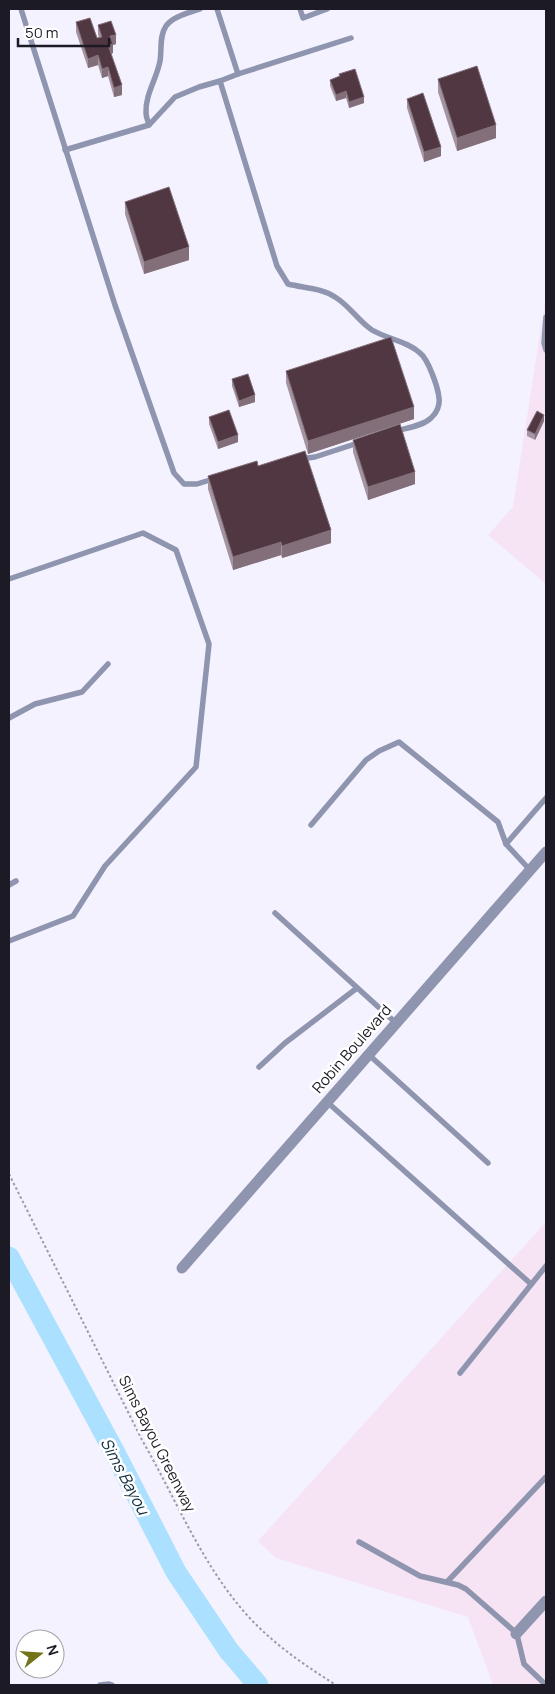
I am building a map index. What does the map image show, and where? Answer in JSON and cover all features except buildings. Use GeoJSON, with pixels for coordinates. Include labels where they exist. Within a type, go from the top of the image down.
{"type":"FeatureCollection","features":[{"type":"Feature","properties":{"kind":"street","name":"Robin Boulevard"},"geometry":{"type":"LineString","coordinates":[[182,1268],[546,852]]}},
{"type":"Feature","properties":{"kind":"street"},"geometry":{"type":"LineString","coordinates":[[516,1634],[546,1601]]}},
{"type":"Feature","properties":{"kind":"lane"},"geometry":{"type":"LineString","coordinates":[[20,9],[115,306],[174,473],[184,484],[197,484],[216,478]]}},
{"type":"Feature","properties":{"kind":"lane"},"geometry":{"type":"LineString","coordinates":[[149,125],[146,113],[147,104],[158,71],[160,42],[165,27],[176,18],[200,9]]}},
{"type":"Feature","properties":{"kind":"lane"},"geometry":{"type":"LineString","coordinates":[[217,9],[238,74]]}},
{"type":"Feature","properties":{"kind":"lane"},"geometry":{"type":"LineString","coordinates":[[300,9],[303,18],[327,9]]}},
{"type":"Feature","properties":{"kind":"lane"},"geometry":{"type":"LineString","coordinates":[[66,150],[149,125],[175,97],[198,87],[351,38]]}},
{"type":"Feature","properties":{"kind":"lane"},"geometry":{"type":"LineString","coordinates":[[220,81],[276,266],[282,277],[288,284],[320,290],[335,296],[364,325],[382,336],[397,341],[420,353],[428,363],[439,398],[437,410],[431,419],[426,422],[390,433]]}},
{"type":"Feature","properties":{"kind":"lane"},"geometry":{"type":"LineString","coordinates":[[546,318],[544,343],[546,350]]}},
{"type":"Feature","properties":{"kind":"lane"},"geometry":{"type":"LineString","coordinates":[[296,460],[315,457],[364,441]]}},
{"type":"Feature","properties":{"kind":"lane"},"geometry":{"type":"LineString","coordinates":[[9,579],[143,533],[176,550],[209,644],[196,766],[105,866],[73,916],[9,940]]}},
{"type":"Feature","properties":{"kind":"lane"},"geometry":{"type":"LineString","coordinates":[[9,718],[36,704],[82,692],[108,664]]}},
{"type":"Feature","properties":{"kind":"lane"},"geometry":{"type":"LineString","coordinates":[[311,825],[366,760],[379,751],[399,742],[498,822],[506,844],[530,870]]}},
{"type":"Feature","properties":{"kind":"lane"},"geometry":{"type":"LineString","coordinates":[[506,844],[546,798]]}},
{"type":"Feature","properties":{"kind":"lane"},"geometry":{"type":"LineString","coordinates":[[9,885],[16,881]]}},
{"type":"Feature","properties":{"kind":"lane"},"geometry":{"type":"LineString","coordinates":[[275,914],[396,1022]]}},
{"type":"Feature","properties":{"kind":"lane"},"geometry":{"type":"LineString","coordinates":[[259,1067],[285,1043],[357,988]]}},
{"type":"Feature","properties":{"kind":"lane"},"geometry":{"type":"LineString","coordinates":[[368,1054],[488,1163]]}},
{"type":"Feature","properties":{"kind":"lane"},"geometry":{"type":"LineString","coordinates":[[326,1102],[531,1284]]}},
{"type":"Feature","properties":{"kind":"lane"},"geometry":{"type":"LineString","coordinates":[[460,1373],[546,1266]]}},
{"type":"Feature","properties":{"kind":"lane"},"geometry":{"type":"LineString","coordinates":[[447,1582],[546,1476]]}},
{"type":"Feature","properties":{"kind":"lane"},"geometry":{"type":"LineString","coordinates":[[359,1542],[420,1576],[458,1585],[470,1591],[516,1634],[524,1664],[546,1685]]}},
{"type":"Feature","properties":{"kind":"lane"},"geometry":{"type":"LineString","coordinates":[[100,1685],[112,1685]]}},
{"type":"Feature","properties":{"kind":"path","name":"Sims Bayou Greenway"},"geometry":{"type":"LineString","coordinates":[[9,1174],[142,1440],[198,1546],[225,1588],[247,1615],[272,1639],[336,1685]]}},
{"type":"Feature","properties":{"kind":"shaded area"},"geometry":{"type":"Polygon","coordinates":[[[546,295],[546,584],[488,535],[513,507],[546,295]]]}},
{"type":"Feature","properties":{"kind":"shaded area"},"geometry":{"type":"Polygon","coordinates":[[[546,1222],[546,1685],[493,1685],[468,1617],[276,1558],[258,1541],[546,1222]]]}},
{"type":"Feature","properties":{"kind":"waterway","name":"Sims Bayou"},"geometry":{"type":"LineString","coordinates":[[9,1257],[115,1453],[176,1572],[229,1651],[258,1685]]}}]}
